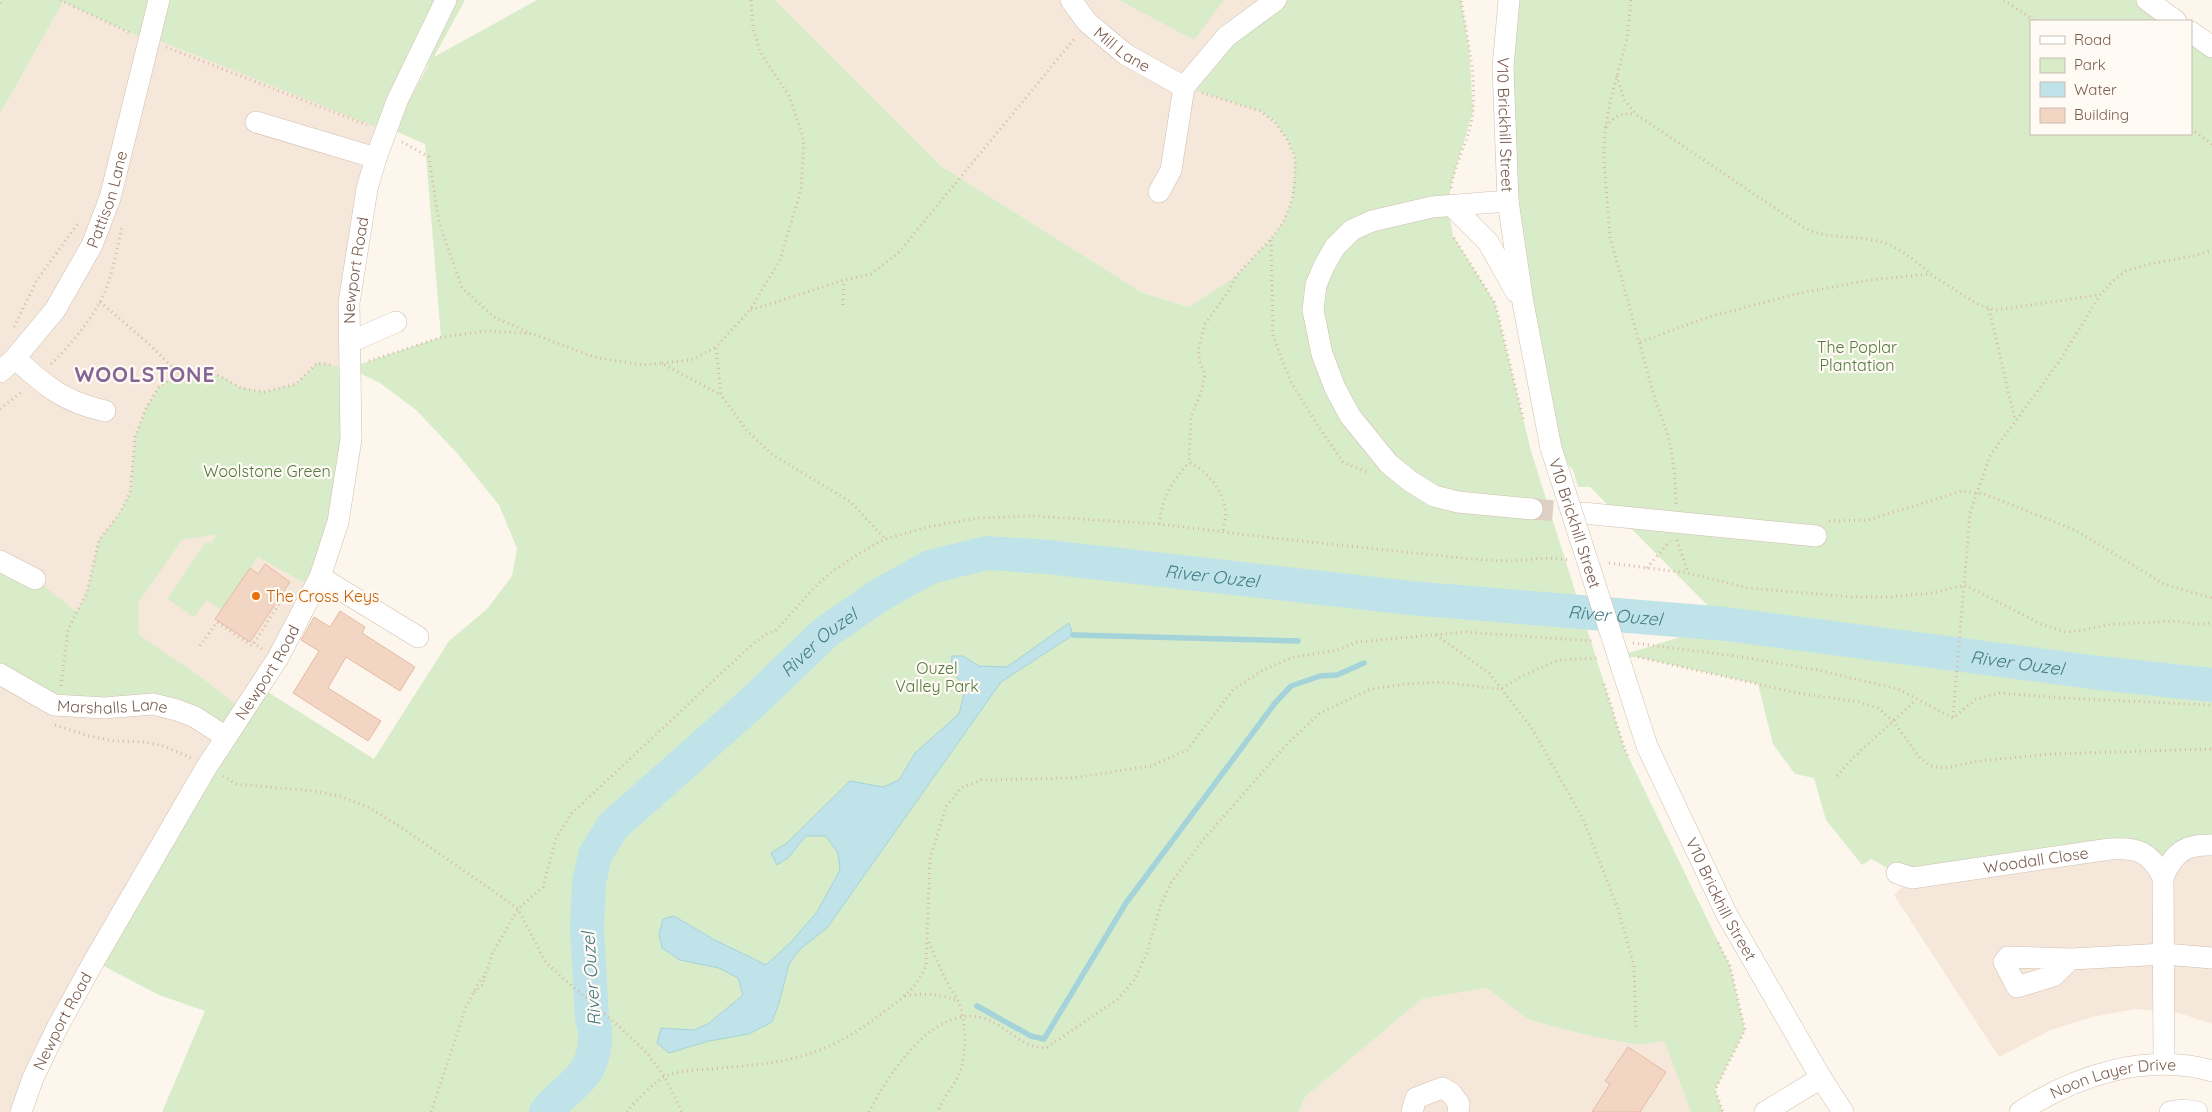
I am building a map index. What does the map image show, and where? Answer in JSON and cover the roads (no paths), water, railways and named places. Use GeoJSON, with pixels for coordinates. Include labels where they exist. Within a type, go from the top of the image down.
{"type":"FeatureCollection","features":[{"type":"Feature","properties":{"kind":"street","name":"Pattison Lane"},"geometry":{"type":"LineString","coordinates":[[7,365],[56,310],[92,245],[110,198],[142,34],[159,0]]}},
{"type":"Feature","properties":{"kind":"street","name":"Newport Road"},"geometry":{"type":"LineString","coordinates":[[22,1112],[33,1078],[58,1026],[206,768],[278,658],[320,577],[338,522],[351,438],[349,303],[367,189],[397,101],[446,0]]}},
{"type":"Feature","properties":{"kind":"street","name":"Mill Lane"},"geometry":{"type":"LineString","coordinates":[[1071,0],[1088,22],[1125,54],[1184,87]]}},
{"type":"Feature","properties":{"kind":"street"},"geometry":{"type":"LineString","coordinates":[[1159,192],[1171,170],[1184,87],[1226,37],[1276,0]]}},
{"type":"Feature","properties":{"kind":"street","name":"V10 Brickhill Street"},"geometry":{"type":"LineString","coordinates":[[1509,0],[1503,67],[1508,201],[1522,303],[1551,448],[1647,746],[1726,912],[1821,1078],[1843,1112]]}},
{"type":"Feature","properties":{"kind":"street"},"geometry":{"type":"LineString","coordinates":[[2147,0],[2175,20]]}},
{"type":"Feature","properties":{"kind":"street"},"geometry":{"type":"LineString","coordinates":[[2192,33],[2212,47]]}},
{"type":"Feature","properties":{"kind":"street"},"geometry":{"type":"LineString","coordinates":[[256,122],[376,158]]}},
{"type":"Feature","properties":{"kind":"street"},"geometry":{"type":"LineString","coordinates":[[1508,201],[1432,208],[1372,221],[1352,230],[1335,247],[1324,266],[1316,286],[1313,310],[1322,354],[1335,388],[1350,416],[1388,464],[1434,496],[1458,502],[1532,509]]}},
{"type":"Feature","properties":{"kind":"street"},"geometry":{"type":"LineString","coordinates":[[1451,206],[1488,242],[1522,303]]}},
{"type":"Feature","properties":{"kind":"street"},"geometry":{"type":"LineString","coordinates":[[350,342],[396,322]]}},
{"type":"Feature","properties":{"kind":"street"},"geometry":{"type":"LineString","coordinates":[[7,365],[84,407],[105,411]]}},
{"type":"Feature","properties":{"kind":"street"},"geometry":{"type":"LineString","coordinates":[[1583,513],[1814,536]]}},
{"type":"Feature","properties":{"kind":"street"},"geometry":{"type":"LineString","coordinates":[[0,561],[36,579]]}},
{"type":"Feature","properties":{"kind":"street"},"geometry":{"type":"LineString","coordinates":[[320,577],[418,637]]}},
{"type":"Feature","properties":{"kind":"street","name":"Marshalls Lane"},"geometry":{"type":"LineString","coordinates":[[0,674],[51,713],[152,704],[178,710],[226,737]]}},
{"type":"Feature","properties":{"kind":"street"},"geometry":{"type":"LineString","coordinates":[[2164,1063],[2165,954],[2163,877],[2177,854],[2186,848],[2212,845]]}},
{"type":"Feature","properties":{"kind":"street","name":"Woodall Close"},"geometry":{"type":"LineString","coordinates":[[1897,872],[1912,878],[2125,848],[2142,852],[2155,861],[2163,877]]}},
{"type":"Feature","properties":{"kind":"street"},"geometry":{"type":"LineString","coordinates":[[2071,959],[2165,954],[2212,958]]}},
{"type":"Feature","properties":{"kind":"street","name":"Noon Layer Drive"},"geometry":{"type":"LineString","coordinates":[[2020,1112],[2043,1097],[2098,1074],[2164,1063],[2212,1071]]}},
{"type":"Feature","properties":{"kind":"street"},"geometry":{"type":"LineString","coordinates":[[1766,1112],[1821,1078],[1858,1112]]}},
{"type":"Feature","properties":{"kind":"street"},"geometry":{"type":"LineString","coordinates":[[1412,1112],[1416,1098],[1442,1088],[1451,1093],[1460,1104],[1458,1112]]}},
{"type":"Feature","properties":{"kind":"street"},"geometry":{"type":"LineString","coordinates":[[2170,1112],[2184,1110],[2198,1112]]}},
{"type":"Feature","properties":{"kind":"water"},"geometry":{"type":"Polygon","coordinates":[[[1069,623],[1073,635],[1001,682],[827,928],[799,950],[789,964],[772,1022],[749,1034],[709,1041],[669,1053],[657,1043],[661,1028],[694,1030],[708,1024],[743,995],[738,978],[719,968],[680,960],[662,948],[659,934],[663,919],[674,916],[713,939],[766,965],[791,942],[817,912],[840,870],[838,853],[826,836],[806,836],[788,858],[777,865],[771,853],[787,843],[850,781],[883,787],[899,780],[915,753],[959,714],[965,690],[951,666],[952,656],[963,656],[979,666],[1007,667],[1069,623]]]}},
{"type":"Feature","properties":{"kind":"waterway","name":"River Ouzel"},"geometry":{"type":"LineString","coordinates":[[546,1112],[582,1076],[590,1064],[594,1049],[595,1033],[592,1019],[587,928],[589,883],[595,855],[613,826],[752,703],[826,632],[880,595],[930,567],[987,553],[1048,557],[1410,598],[1726,624],[2099,673],[2212,685]]}},
{"type":"Feature","properties":{"kind":"waterway"},"geometry":{"type":"LineString","coordinates":[[1073,635],[1298,641]]}},
{"type":"Feature","properties":{"kind":"waterway"},"geometry":{"type":"LineString","coordinates":[[977,1006],[1031,1036],[1044,1039],[1126,903],[1275,703],[1291,686],[1320,676],[1337,675],[1364,663]]}},
{"type":"Feature","properties":{"kind":"tunnel"},"geometry":{"type":"LineString","coordinates":[[1532,509],[1583,513]]}},
{"type":"Feature","properties":{"kind":"place","name":"The Cross Keys"},"geometry":{"type":"Point","coordinates":[256,596]}},
{"type":"Feature","properties":{"kind":"district","name":"WOOLSTONE"},"geometry":{"type":"Point","coordinates":[145,374]}},
{"type":"Feature","properties":{"kind":"park label","name":"The Poplar Plantation"},"geometry":{"type":"Point","coordinates":[1857,356]}},
{"type":"Feature","properties":{"kind":"park label","name":"Woolstone Green"},"geometry":{"type":"Point","coordinates":[267,471]}},
{"type":"Feature","properties":{"kind":"park label","name":"Ouzel Valley Park"},"geometry":{"type":"Point","coordinates":[937,677]}}]}
